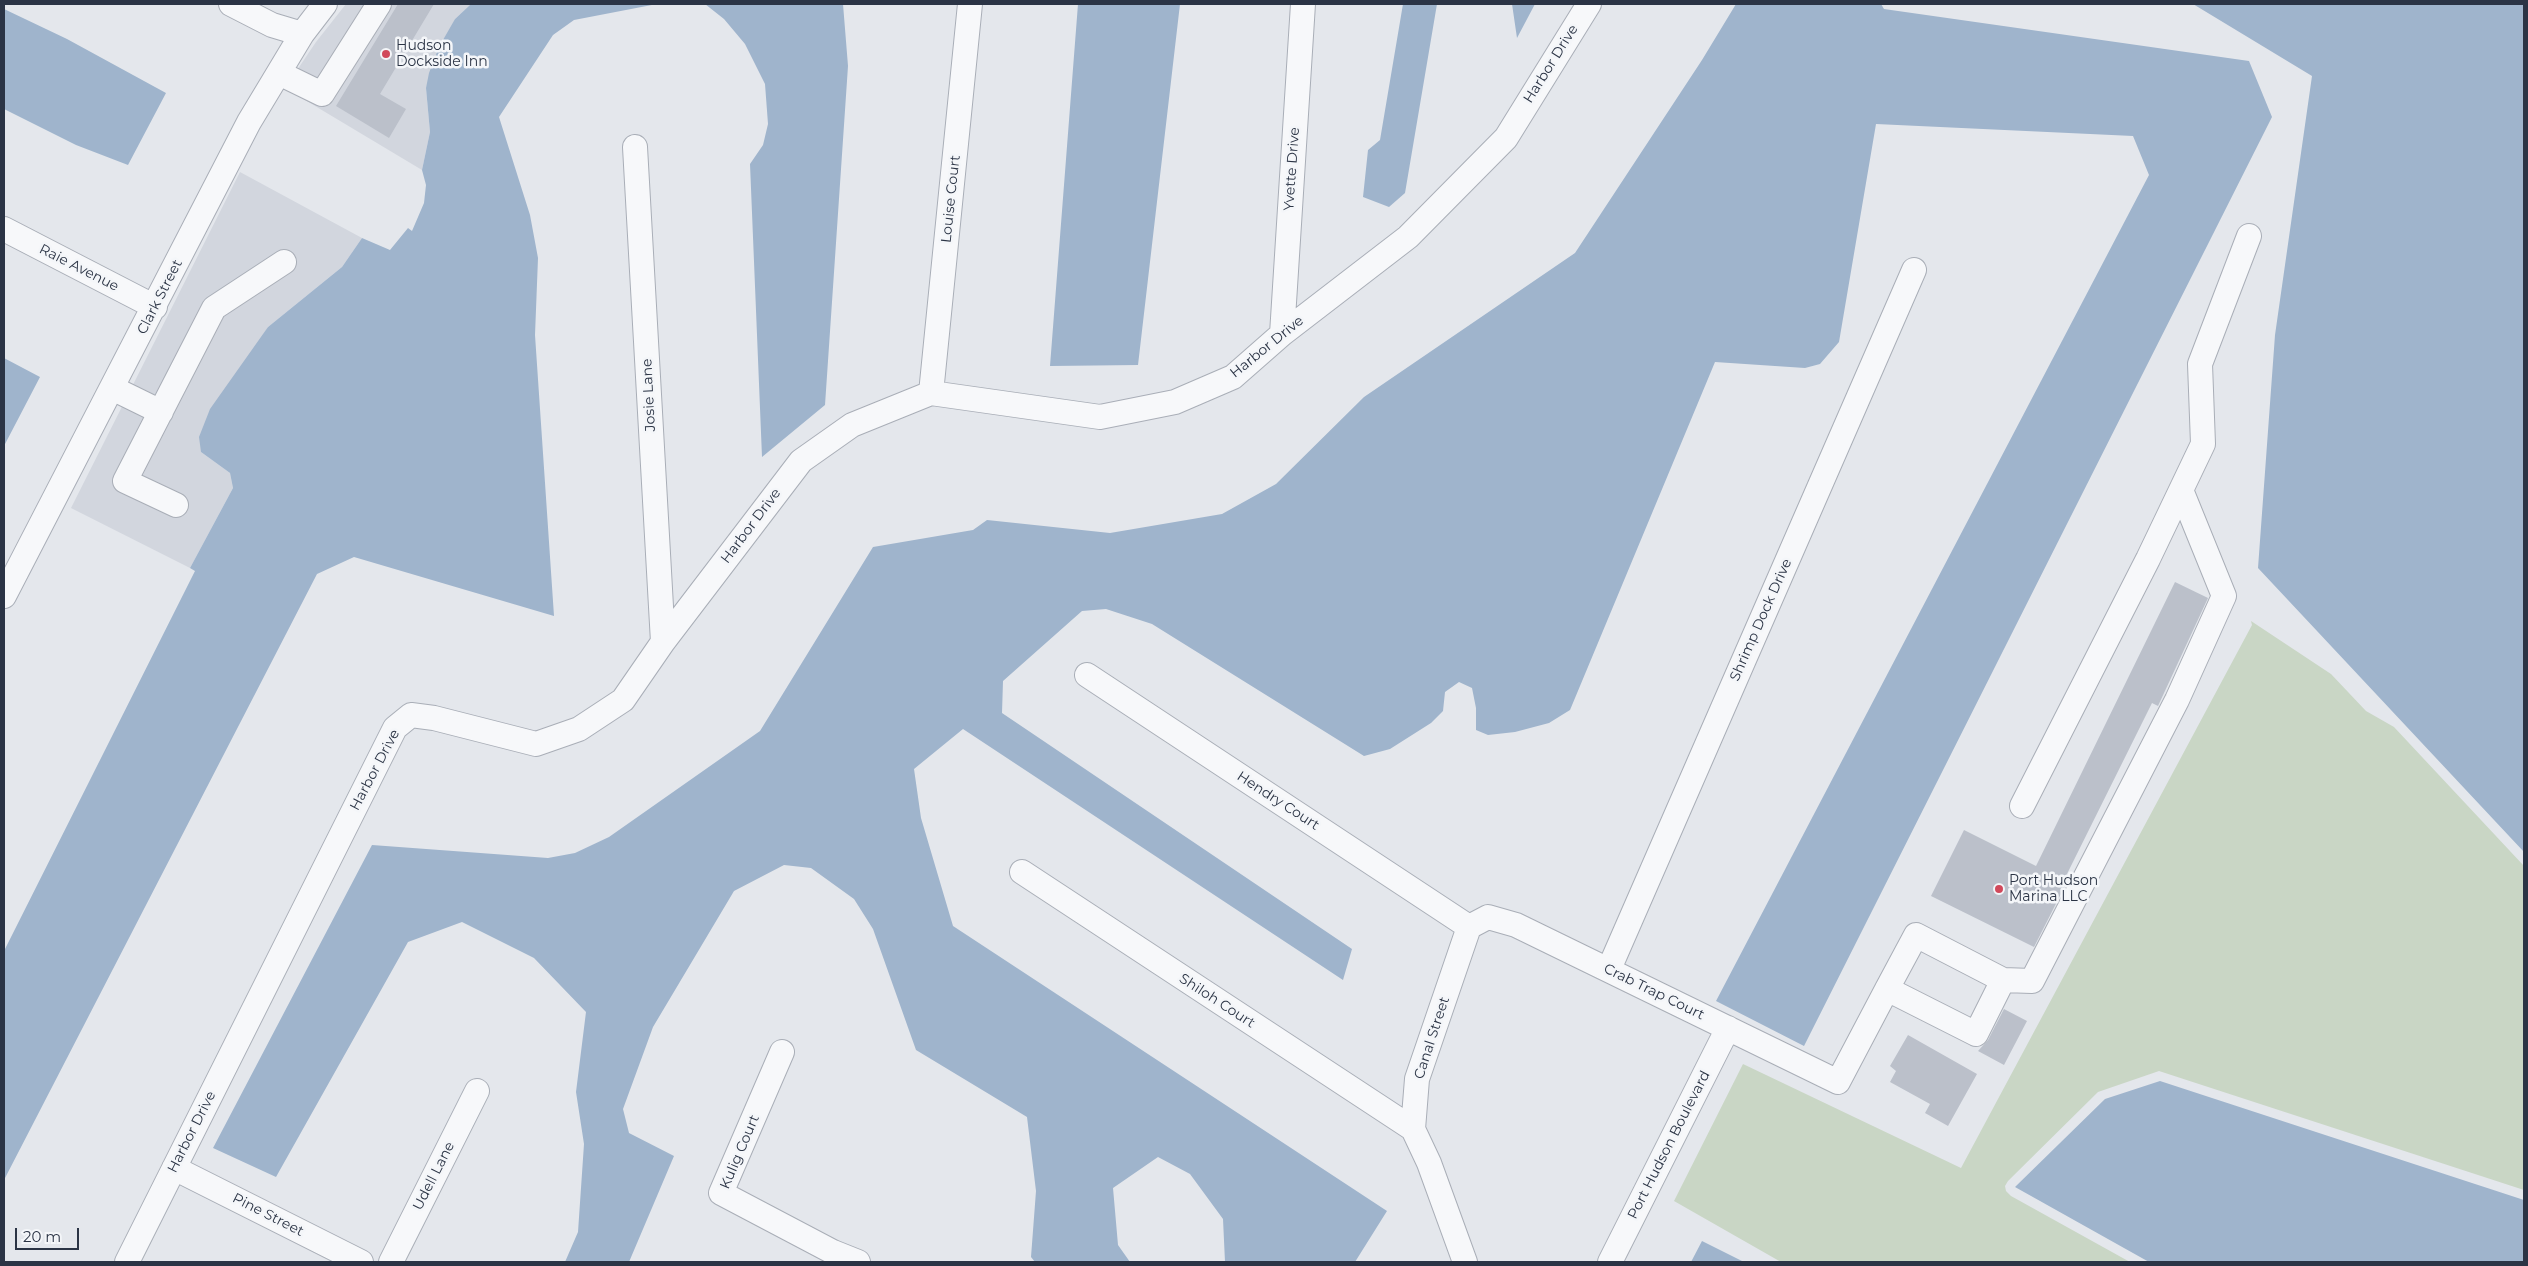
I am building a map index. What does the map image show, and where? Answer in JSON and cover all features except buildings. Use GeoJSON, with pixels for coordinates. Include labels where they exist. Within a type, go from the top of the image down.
{"type":"FeatureCollection","features":[{"type":"Feature","properties":{"kind":"street"},"geometry":{"type":"LineString","coordinates":[[230,4],[272,25],[302,34],[309,4]]}},
{"type":"Feature","properties":{"kind":"street","name":"Clark Street"},"geometry":{"type":"LineString","coordinates":[[5,588],[155,307],[249,122],[302,34],[325,4]]}},
{"type":"Feature","properties":{"kind":"street"},"geometry":{"type":"LineString","coordinates":[[279,73],[322,94],[379,4]]}},
{"type":"Feature","properties":{"kind":"street","name":"Louise Court"},"geometry":{"type":"LineString","coordinates":[[931,393],[970,4]]}},
{"type":"Feature","properties":{"kind":"street","name":"Yvette Drive"},"geometry":{"type":"LineString","coordinates":[[1282,334],[1303,4]]}},
{"type":"Feature","properties":{"kind":"street","name":"Harbor Drive"},"geometry":{"type":"LineString","coordinates":[[127,1262],[395,728],[411,715],[434,718],[536,744],[579,729],[622,700],[663,642],[801,462],[852,425],[931,393],[1100,417],[1175,402],[1233,377],[1282,334],[1408,237],[1506,138],[1589,4]]}},
{"type":"Feature","properties":{"kind":"street","name":"Josie Lane"},"geometry":{"type":"LineString","coordinates":[[635,147],[663,642]]}},
{"type":"Feature","properties":{"kind":"street","name":"Raie Avenue"},"geometry":{"type":"LineString","coordinates":[[4,229],[155,307]]}},
{"type":"Feature","properties":{"kind":"street"},"geometry":{"type":"LineString","coordinates":[[2022,806],[2181,490],[2202,444],[2200,364],[2249,236]]}},
{"type":"Feature","properties":{"kind":"street"},"geometry":{"type":"LineString","coordinates":[[176,506],[126,481],[214,308],[284,262]]}},
{"type":"Feature","properties":{"kind":"street","name":"Shrimp Dock Drive"},"geometry":{"type":"LineString","coordinates":[[1608,969],[1914,270]]}},
{"type":"Feature","properties":{"kind":"street"},"geometry":{"type":"LineString","coordinates":[[112,388],[161,412]]}},
{"type":"Feature","properties":{"kind":"street"},"geometry":{"type":"LineString","coordinates":[[2003,980],[1976,1034],[1888,988],[1916,936],[2003,980],[2032,981],[2177,700],[2224,596],[2181,490]]}},
{"type":"Feature","properties":{"kind":"street","name":"Hendry Court"},"geometry":{"type":"LineString","coordinates":[[1087,675],[1469,927]]}},
{"type":"Feature","properties":{"kind":"street","name":"Shiloh Court"},"geometry":{"type":"LineString","coordinates":[[1022,872],[1413,1130]]}},
{"type":"Feature","properties":{"kind":"street","name":"Crab Trap Court"},"geometry":{"type":"LineString","coordinates":[[1469,927],[1488,917],[1516,925],[1838,1082],[1888,988]]}},
{"type":"Feature","properties":{"kind":"street","name":"Canal Street"},"geometry":{"type":"LineString","coordinates":[[1413,1130],[1417,1078],[1469,927]]}},
{"type":"Feature","properties":{"kind":"street","name":"Port Hudson Boulevard"},"geometry":{"type":"LineString","coordinates":[[1610,1262],[1728,1028]]}},
{"type":"Feature","properties":{"kind":"street","name":"Kulig Court"},"geometry":{"type":"LineString","coordinates":[[782,1052],[721,1193],[833,1252],[858,1262]]}},
{"type":"Feature","properties":{"kind":"street","name":"Udell Lane"},"geometry":{"type":"LineString","coordinates":[[391,1262],[477,1091]]}},
{"type":"Feature","properties":{"kind":"street"},"geometry":{"type":"LineString","coordinates":[[1413,1130],[1429,1162],[1465,1262]]}},
{"type":"Feature","properties":{"kind":"street","name":"Pine Street"},"geometry":{"type":"LineString","coordinates":[[174,1168],[361,1262]]}},
{"type":"Feature","properties":{"kind":"shaded area"},"geometry":{"type":"Polygon","coordinates":[[[346,4],[471,4],[455,19],[426,88],[430,132],[422,170],[285,88],[316,42],[346,4]]]}},
{"type":"Feature","properties":{"kind":"shaded area"},"geometry":{"type":"Polygon","coordinates":[[[240,172],[362,238],[342,267],[268,327],[201,452],[230,473],[233,488],[190,568],[71,508],[240,172]]]}},
{"type":"Feature","properties":{"kind":"green space"},"geometry":{"type":"Polygon","coordinates":[[[2251,621],[2331,674],[2366,711],[2394,727],[2524,866],[2524,1190],[2159,1071],[2098,1092],[2005,1186],[2006,1191],[2011,1196],[2130,1262],[1781,1262],[1674,1201],[1743,1064],[1961,1168],[2252,625],[2251,621]]]}},
{"type":"Feature","properties":{"kind":"water"},"geometry":{"type":"Polygon","coordinates":[[[471,4],[657,4],[574,20],[553,35],[499,117],[530,215],[538,258],[535,335],[554,616],[354,557],[317,574],[4,1180],[4,951],[195,571],[190,568],[233,488],[230,473],[201,452],[199,437],[210,409],[268,327],[342,267],[362,238],[390,250],[408,228],[412,231],[424,203],[426,185],[422,170],[430,132],[426,88],[429,73],[439,47],[455,19],[471,4]]]}},
{"type":"Feature","properties":{"kind":"water"},"geometry":{"type":"Polygon","coordinates":[[[705,4],[843,4],[848,66],[825,405],[762,457],[750,164],[763,145],[768,124],[765,84],[745,44],[724,19],[705,4]]]}},
{"type":"Feature","properties":{"kind":"water"},"geometry":{"type":"Polygon","coordinates":[[[1078,4],[1180,4],[1138,365],[1050,366],[1078,4]]]}},
{"type":"Feature","properties":{"kind":"water"},"geometry":{"type":"Polygon","coordinates":[[[1403,4],[1437,4],[1405,193],[1389,207],[1363,197],[1368,150],[1380,140],[1403,4]]]}},
{"type":"Feature","properties":{"kind":"water"},"geometry":{"type":"Polygon","coordinates":[[[1512,4],[1535,4],[1517,38],[1512,4]]]}},
{"type":"Feature","properties":{"kind":"water"},"geometry":{"type":"Polygon","coordinates":[[[1736,4],[1881,4],[1884,9],[2249,61],[2272,117],[1804,1046],[1716,1001],[2149,175],[2133,136],[1876,124],[1839,342],[1820,364],[1805,368],[1715,362],[1570,710],[1549,723],[1515,732],[1488,735],[1476,730],[1476,708],[1472,688],[1459,682],[1445,692],[1443,711],[1431,723],[1390,749],[1364,756],[1152,624],[1106,609],[1082,611],[1003,681],[1002,713],[1352,949],[1343,980],[963,729],[914,769],[921,818],[953,926],[1387,1211],[1355,1262],[1225,1262],[1223,1219],[1190,1174],[1158,1157],[1113,1188],[1118,1245],[1130,1262],[1035,1262],[1031,1257],[1036,1191],[1027,1117],[916,1050],[873,929],[854,899],[811,868],[784,865],[734,891],[653,1027],[623,1109],[629,1133],[674,1156],[629,1262],[565,1262],[578,1232],[584,1144],[576,1092],[586,1012],[534,958],[462,922],[408,942],[276,1177],[213,1148],[372,845],[548,858],[575,853],[609,837],[760,731],[873,547],[973,530],[987,520],[1110,533],[1222,514],[1276,484],[1364,397],[1575,253],[1702,60],[1736,4]]]}},
{"type":"Feature","properties":{"kind":"water"},"geometry":{"type":"Polygon","coordinates":[[[2193,4],[2524,4],[2524,852],[2258,568],[2275,335],[2312,76],[2193,4]]]}},
{"type":"Feature","properties":{"kind":"water"},"geometry":{"type":"Polygon","coordinates":[[[4,9],[67,39],[166,93],[128,165],[76,145],[4,109],[4,9]]]}},
{"type":"Feature","properties":{"kind":"water"},"geometry":{"type":"Polygon","coordinates":[[[4,358],[40,377],[4,446],[4,358]]]}},
{"type":"Feature","properties":{"kind":"water"},"geometry":{"type":"Polygon","coordinates":[[[2160,1081],[2524,1200],[2524,1262],[2149,1262],[2015,1187],[2105,1099],[2160,1081]]]}},
{"type":"Feature","properties":{"kind":"water"},"geometry":{"type":"Polygon","coordinates":[[[1702,1241],[1744,1262],[1691,1262],[1702,1241]]]}},
{"type":"Feature","properties":{"kind":"place","name":"Hudson Dockside Inn"},"geometry":{"type":"Point","coordinates":[386,54]}},
{"type":"Feature","properties":{"kind":"place","name":"Port Hudson Marina LLC"},"geometry":{"type":"Point","coordinates":[1999,889]}}]}
